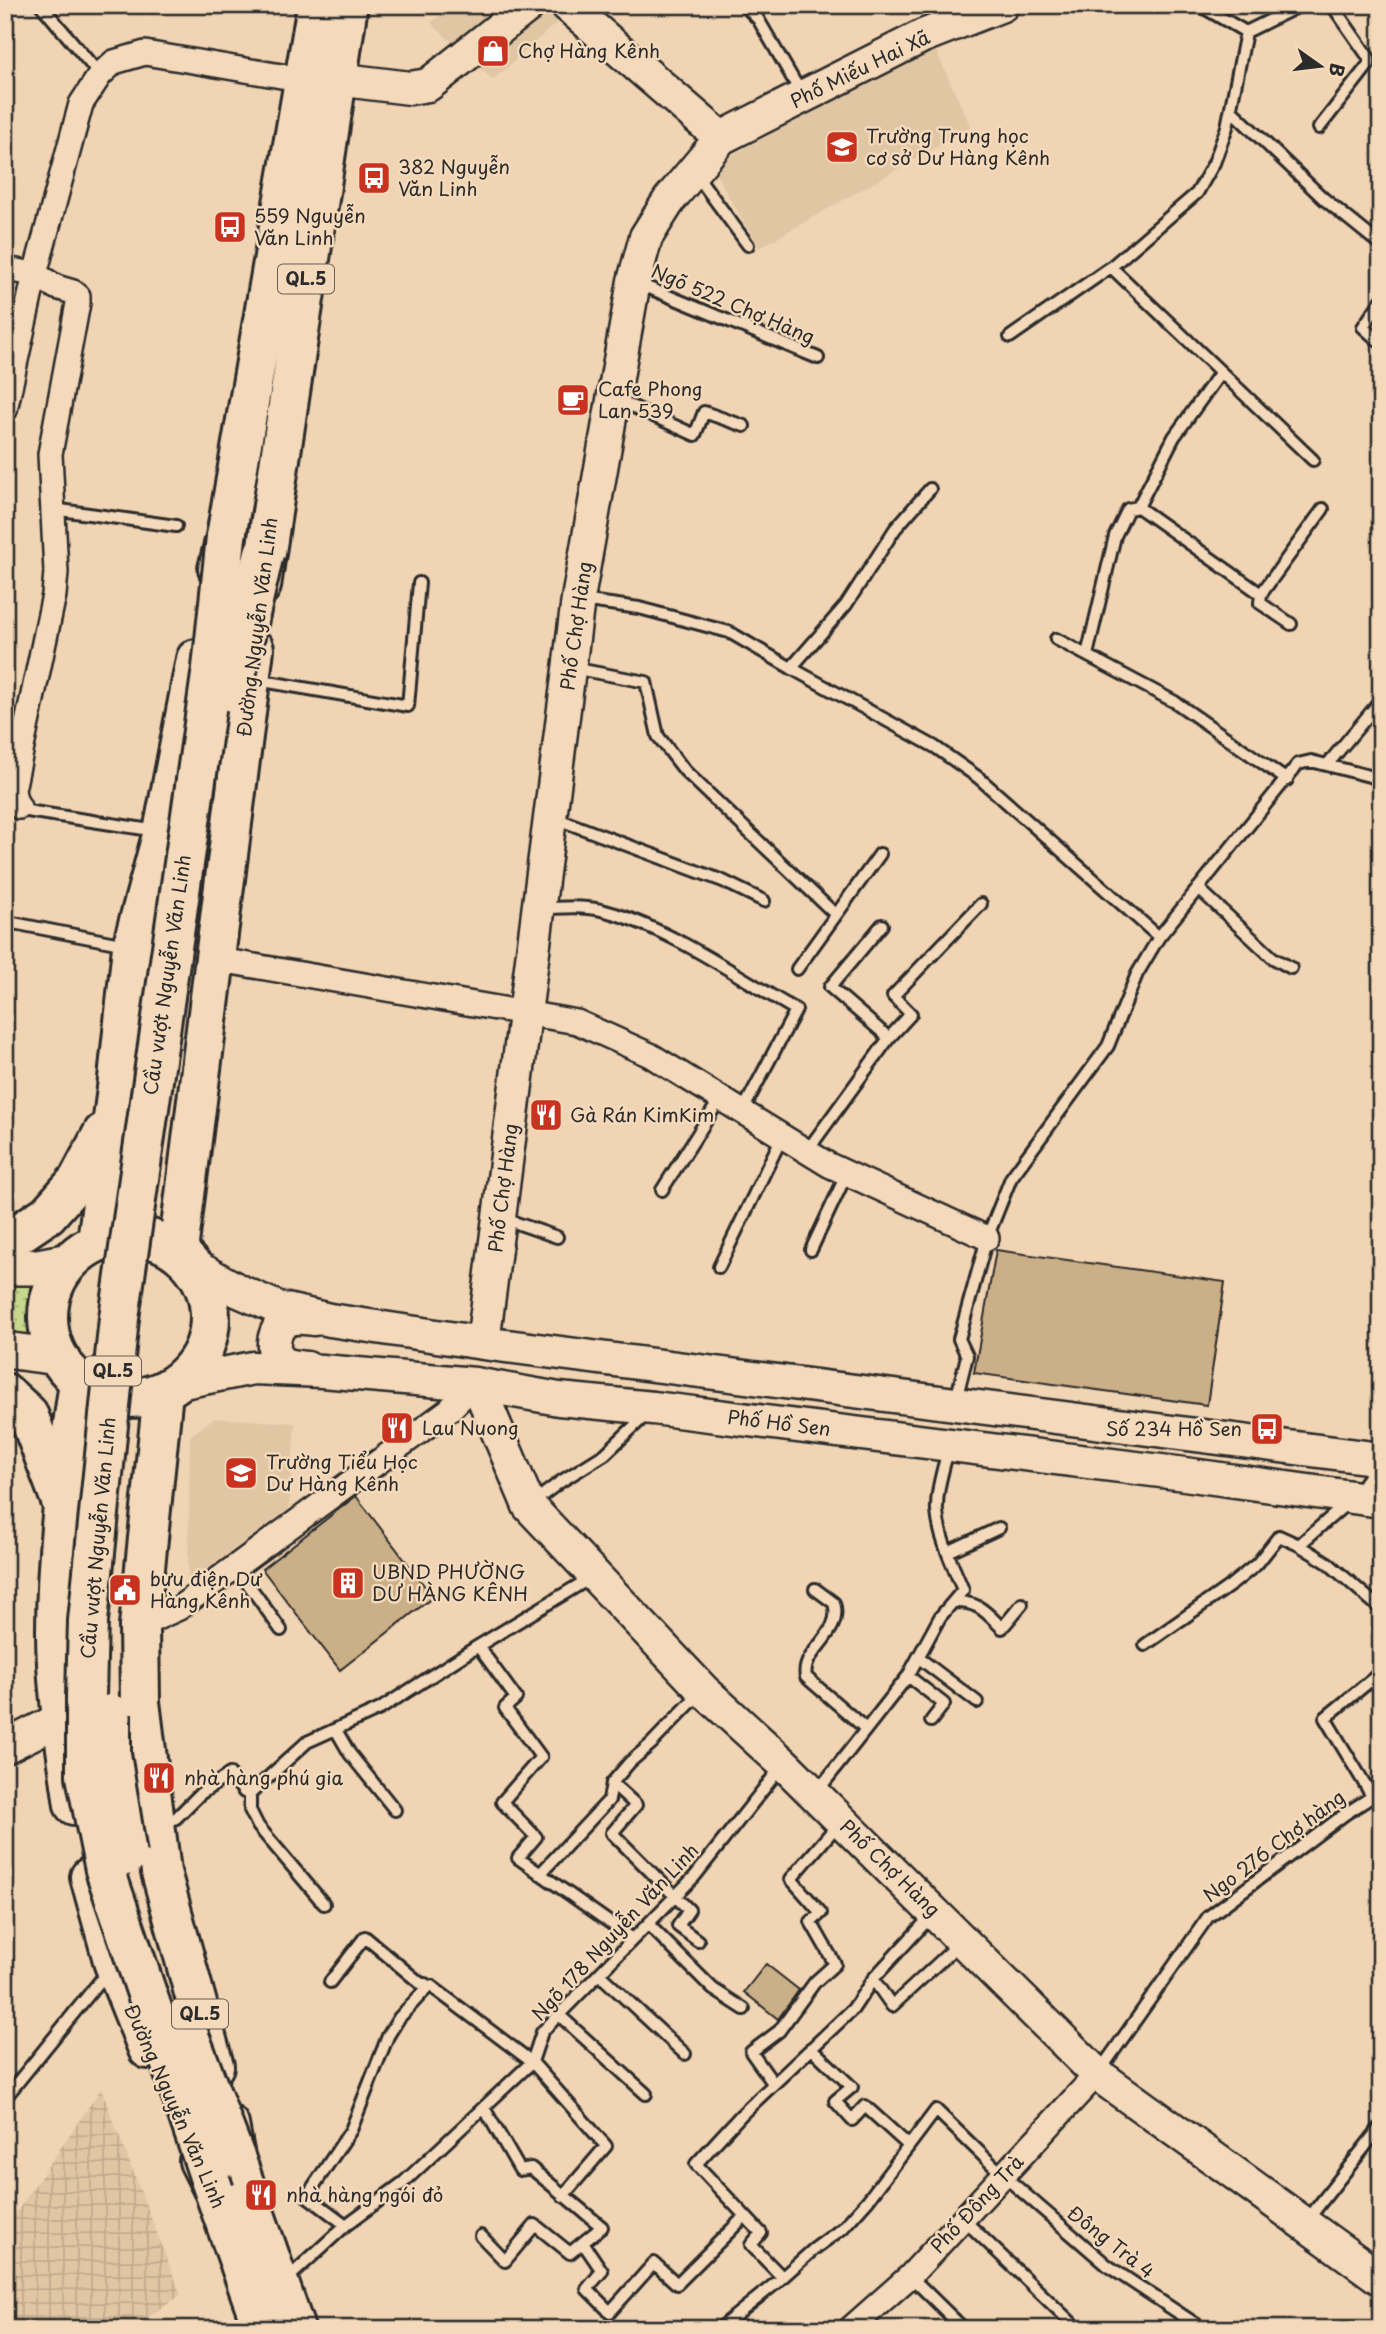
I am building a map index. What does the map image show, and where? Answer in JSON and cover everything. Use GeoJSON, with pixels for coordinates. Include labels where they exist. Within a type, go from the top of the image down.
{"type":"FeatureCollection","features":[{"type":"Feature","properties":{"kind":"highway","name":"Đường Nguyễn Văn Linh"},"geometry":{"type":"LineString","coordinates":[[185,1257],[197,1086],[251,679],[321,79],[317,5]]}},
{"type":"Feature","properties":{"kind":"highway","name":"Đường Nguyễn Văn Linh"},"geometry":{"type":"LineString","coordinates":[[83,1251],[116,1101],[132,947],[163,832],[196,658],[226,537],[321,79],[348,5]]}},
{"type":"Feature","properties":{"kind":"highway","name":"Cầu vượt Nguyễn Văn Linh"},"geometry":{"type":"LineString","coordinates":[[214,2191],[105,1870],[86,1776],[86,1696],[88,1621],[119,1318],[212,667],[226,537]]}},
{"type":"Feature","properties":{"kind":"highway","name":"Cầu vượt Nguyễn Văn Linh"},"geometry":{"type":"LineString","coordinates":[[235,2157],[201,2071],[128,1862],[111,1754],[113,1625],[159,1202],[190,954],[235,669],[264,553]]}},
{"type":"Feature","properties":{"kind":"highway"},"geometry":{"type":"LineString","coordinates":[[5,1243],[48,1214],[78,1180],[116,1101],[127,1104],[139,1113],[156,1117],[174,1113],[188,1103],[197,1086]]}},
{"type":"Feature","properties":{"kind":"highway"},"geometry":{"type":"LineString","coordinates":[[117,1236],[138,1236],[159,1241],[185,1257],[202,1280],[209,1301],[211,1325],[205,1347],[194,1367],[170,1388],[142,1398],[120,1399],[98,1393],[69,1370],[50,1337],[48,1315],[51,1294],[60,1274],[83,1251],[117,1236]]}},
{"type":"Feature","properties":{"kind":"highway","name":"Đường Nguyễn Văn Linh"},"geometry":{"type":"LineString","coordinates":[[69,1370],[56,1631],[62,1718],[78,1832],[114,1964],[171,2105],[214,2191],[263,2329]]}},
{"type":"Feature","properties":{"kind":"highway","name":"Đường Nguyễn Văn Linh"},"geometry":{"type":"LineString","coordinates":[[170,1388],[147,1542],[139,1626],[140,1702],[154,1825],[161,1872],[221,2090],[235,2157],[295,2329]]}},
{"type":"Feature","properties":{"kind":"highway"},"geometry":{"type":"LineString","coordinates":[[5,1393],[28,1414],[61,1521],[91,1507],[131,1514],[139,1520],[147,1542]]}},
{"type":"Feature","properties":{"kind":"main road"},"geometry":{"type":"LineString","coordinates":[[5,1267],[38,1267],[83,1251]]}},
{"type":"Feature","properties":{"kind":"main road"},"geometry":{"type":"LineString","coordinates":[[5,1350],[69,1370]]}},
{"type":"Feature","properties":{"kind":"street"},"geometry":{"type":"LineString","coordinates":[[5,410],[35,274],[81,104],[100,75],[114,62],[145,53],[321,79],[410,88],[428,85],[529,5]]}},
{"type":"Feature","properties":{"kind":"street"},"geometry":{"type":"LineString","coordinates":[[567,5],[721,138]]}},
{"type":"Feature","properties":{"kind":"street","name":"Phố Miếu Hai Xã"},"geometry":{"type":"LineString","coordinates":[[721,138],[923,36],[1002,5]]}},
{"type":"Feature","properties":{"kind":"street","name":"Phố Chợ Hàng"},"geometry":{"type":"LineString","coordinates":[[483,1343],[578,599],[634,281],[646,237],[670,199],[721,138]]}},
{"type":"Feature","properties":{"kind":"street"},"geometry":{"type":"LineString","coordinates":[[5,269],[35,274],[78,296],[50,454],[56,572],[54,595],[13,790],[19,807]]}},
{"type":"Feature","properties":{"kind":"street"},"geometry":{"type":"LineString","coordinates":[[215,959],[577,1022],[650,1055],[782,1137],[847,1173],[987,1238]]}},
{"type":"Feature","properties":{"kind":"street"},"geometry":{"type":"LineString","coordinates":[[185,1257],[239,1291],[278,1308],[330,1320],[483,1343],[1381,1459]]}},
{"type":"Feature","properties":{"kind":"street"},"geometry":{"type":"LineString","coordinates":[[322,1371],[288,1365],[279,1360],[274,1348],[275,1337],[279,1327],[287,1320],[330,1320]]}},
{"type":"Feature","properties":{"kind":"street","name":"Phố Hồ Sen"},"geometry":{"type":"LineString","coordinates":[[170,1388],[253,1368],[322,1371],[476,1385],[559,1399],[949,1444],[1367,1499]]}},
{"type":"Feature","properties":{"kind":"street"},"geometry":{"type":"LineString","coordinates":[[139,1626],[179,1608],[449,1410],[476,1385]]}},
{"type":"Feature","properties":{"kind":"street","name":"Phố Chợ Hàng"},"geometry":{"type":"LineString","coordinates":[[476,1385],[529,1506],[703,1690],[842,1820],[1097,2074],[1381,2279]]}},
{"type":"Feature","properties":{"kind":"street"},"geometry":{"type":"LineString","coordinates":[[5,1747],[62,1718]]}},
{"type":"Feature","properties":{"kind":"street","name":"Phố Đông Trà"},"geometry":{"type":"LineString","coordinates":[[850,2329],[910,2276],[1097,2074]]}},
{"type":"Feature","properties":{"kind":"lane"},"geometry":{"type":"LineString","coordinates":[[41,5],[100,75]]}},
{"type":"Feature","properties":{"kind":"lane"},"geometry":{"type":"LineString","coordinates":[[744,5],[758,19],[803,96]]}},
{"type":"Feature","properties":{"kind":"lane"},"geometry":{"type":"LineString","coordinates":[[1199,5],[1246,33]]}},
{"type":"Feature","properties":{"kind":"lane"},"geometry":{"type":"LineString","coordinates":[[1246,33],[1301,5]]}},
{"type":"Feature","properties":{"kind":"lane"},"geometry":{"type":"LineString","coordinates":[[1319,128],[1369,64],[1369,58],[1332,5]]}},
{"type":"Feature","properties":{"kind":"lane"},"geometry":{"type":"LineString","coordinates":[[1010,337],[1111,267],[1197,193],[1214,163],[1227,127],[1246,33]]}},
{"type":"Feature","properties":{"kind":"lane"},"geometry":{"type":"LineString","coordinates":[[1231,110],[1324,199],[1381,245]]}},
{"type":"Feature","properties":{"kind":"lane"},"geometry":{"type":"LineString","coordinates":[[693,171],[748,246]]}},
{"type":"Feature","properties":{"kind":"lane"},"geometry":{"type":"LineString","coordinates":[[1111,267],[1313,460]]}},
{"type":"Feature","properties":{"kind":"lane","name":"Ngõ 522 Chợ Hàng"},"geometry":{"type":"LineString","coordinates":[[634,281],[818,358]]}},
{"type":"Feature","properties":{"kind":"lane"},"geometry":{"type":"LineString","coordinates":[[1381,301],[1363,327],[1381,343]]}},
{"type":"Feature","properties":{"kind":"lane"},"geometry":{"type":"LineString","coordinates":[[1138,507],[1174,437],[1221,372]]}},
{"type":"Feature","properties":{"kind":"lane"},"geometry":{"type":"LineString","coordinates":[[614,399],[695,435],[704,412],[744,426]]}},
{"type":"Feature","properties":{"kind":"lane"},"geometry":{"type":"LineString","coordinates":[[791,668],[846,605],[895,529],[930,489]]}},
{"type":"Feature","properties":{"kind":"lane"},"geometry":{"type":"LineString","coordinates":[[1087,655],[1115,536],[1128,509],[1138,507],[1261,594]]}},
{"type":"Feature","properties":{"kind":"lane"},"geometry":{"type":"LineString","coordinates":[[53,509],[176,526]]}},
{"type":"Feature","properties":{"kind":"lane"},"geometry":{"type":"LineString","coordinates":[[1291,624],[1260,603],[1261,594],[1323,509]]}},
{"type":"Feature","properties":{"kind":"lane"},"geometry":{"type":"LineString","coordinates":[[251,679],[408,706],[419,583]]}},
{"type":"Feature","properties":{"kind":"lane"},"geometry":{"type":"LineString","coordinates":[[578,599],[639,608],[729,632],[936,747],[979,778],[1159,937]]}},
{"type":"Feature","properties":{"kind":"lane"},"geometry":{"type":"LineString","coordinates":[[1056,639],[1175,702],[1287,779]]}},
{"type":"Feature","properties":{"kind":"lane"},"geometry":{"type":"LineString","coordinates":[[569,667],[646,682],[658,736],[685,771],[836,915]]}},
{"type":"Feature","properties":{"kind":"lane"},"geometry":{"type":"LineString","coordinates":[[1327,765],[1381,700]]}},
{"type":"Feature","properties":{"kind":"lane"},"geometry":{"type":"LineString","coordinates":[[955,1403],[967,1356],[959,1339],[987,1238],[1011,1178],[1108,1046],[1137,974],[1159,937],[1298,764],[1305,761],[1381,779]]}},
{"type":"Feature","properties":{"kind":"lane"},"geometry":{"type":"LineString","coordinates":[[19,807],[27,811],[163,832]]}},
{"type":"Feature","properties":{"kind":"lane"},"geometry":{"type":"LineString","coordinates":[[550,816],[723,881],[764,901]]}},
{"type":"Feature","properties":{"kind":"lane"},"geometry":{"type":"LineString","coordinates":[[797,970],[880,854]]}},
{"type":"Feature","properties":{"kind":"lane"},"geometry":{"type":"LineString","coordinates":[[1198,888],[1273,958],[1291,968]]}},
{"type":"Feature","properties":{"kind":"lane"},"geometry":{"type":"LineString","coordinates":[[807,1151],[889,1038],[911,1014],[893,996],[981,904]]}},
{"type":"Feature","properties":{"kind":"lane"},"geometry":{"type":"LineString","coordinates":[[539,908],[603,910],[632,920],[673,939],[796,1010],[741,1112]]}},
{"type":"Feature","properties":{"kind":"lane"},"geometry":{"type":"LineString","coordinates":[[8,922],[132,947]]}},
{"type":"Feature","properties":{"kind":"lane"},"geometry":{"type":"LineString","coordinates":[[882,925],[830,987],[889,1038]]}},
{"type":"Feature","properties":{"kind":"lane"},"geometry":{"type":"LineString","coordinates":[[662,1189],[720,1099]]}},
{"type":"Feature","properties":{"kind":"lane"},"geometry":{"type":"LineString","coordinates":[[719,1267],[782,1137]]}},
{"type":"Feature","properties":{"kind":"lane"},"geometry":{"type":"LineString","coordinates":[[811,1250],[847,1173]]}},
{"type":"Feature","properties":{"kind":"lane"},"geometry":{"type":"LineString","coordinates":[[500,1217],[557,1237]]}},
{"type":"Feature","properties":{"kind":"lane"},"geometry":{"type":"LineString","coordinates":[[529,1506],[560,1482],[605,1454],[653,1408]]}},
{"type":"Feature","properties":{"kind":"lane"},"geometry":{"type":"LineString","coordinates":[[814,1795],[908,1676],[940,1617],[963,1590],[948,1552],[937,1510],[949,1444]]}},
{"type":"Feature","properties":{"kind":"lane"},"geometry":{"type":"LineString","coordinates":[[1299,1545],[1367,1499],[1381,1459]]}},
{"type":"Feature","properties":{"kind":"lane"},"geometry":{"type":"LineString","coordinates":[[948,1552],[999,1528]]}},
{"type":"Feature","properties":{"kind":"lane"},"geometry":{"type":"LineString","coordinates":[[1145,1645],[1231,1586],[1257,1564],[1279,1536],[1328,1563],[1381,1609]]}},
{"type":"Feature","properties":{"kind":"lane"},"geometry":{"type":"LineString","coordinates":[[236,1567],[281,1630]]}},
{"type":"Feature","properties":{"kind":"lane"},"geometry":{"type":"LineString","coordinates":[[324,1904],[258,1826],[250,1810],[250,1794],[307,1742],[380,1709],[595,1575]]}},
{"type":"Feature","properties":{"kind":"lane"},"geometry":{"type":"LineString","coordinates":[[815,1590],[834,1603],[835,1617],[827,1636],[804,1670],[806,1677],[866,1729]]}},
{"type":"Feature","properties":{"kind":"lane"},"geometry":{"type":"LineString","coordinates":[[953,1602],[972,1602],[1002,1628],[1022,1604]]}},
{"type":"Feature","properties":{"kind":"lane"},"geometry":{"type":"LineString","coordinates":[[478,1646],[516,1698],[506,1708],[541,1756],[502,1802],[536,1838],[518,1858],[633,1939]]}},
{"type":"Feature","properties":{"kind":"lane"},"geometry":{"type":"LineString","coordinates":[[919,1658],[977,1702]]}},
{"type":"Feature","properties":{"kind":"lane"},"geometry":{"type":"LineString","coordinates":[[1377,1793],[1325,1718],[1381,1672]]}},
{"type":"Feature","properties":{"kind":"lane"},"geometry":{"type":"LineString","coordinates":[[908,1676],[944,1704],[931,1721]]}},
{"type":"Feature","properties":{"kind":"lane"},"geometry":{"type":"LineString","coordinates":[[540,1874],[609,1800],[612,1783],[630,1762],[703,1690]]}},
{"type":"Feature","properties":{"kind":"lane"},"geometry":{"type":"LineString","coordinates":[[336,1730],[350,1754],[395,1810]]}},
{"type":"Feature","properties":{"kind":"lane","name":"Ngõ 178 Nguyễn Văn Linh"},"geometry":{"type":"LineString","coordinates":[[281,2284],[346,2225],[404,2182],[532,2062],[542,2032],[695,1876],[784,1764]]}},
{"type":"Feature","properties":{"kind":"lane"},"geometry":{"type":"LineString","coordinates":[[154,1825],[168,1823],[176,1818],[200,1794],[230,1774],[244,1792],[250,1794]]}},
{"type":"Feature","properties":{"kind":"lane"},"geometry":{"type":"LineString","coordinates":[[612,1783],[636,1805],[612,1833],[689,1910],[678,1926],[698,1941]]}},
{"type":"Feature","properties":{"kind":"lane","name":"Ngo 276 Chợ hàng"},"geometry":{"type":"LineString","coordinates":[[1097,2074],[1208,1917],[1377,1793]]}},
{"type":"Feature","properties":{"kind":"lane"},"geometry":{"type":"LineString","coordinates":[[773,2084],[751,2052],[779,2031],[815,1982],[835,1964],[811,1922],[821,1913],[791,1879],[842,1820]]}},
{"type":"Feature","properties":{"kind":"lane"},"geometry":{"type":"LineString","coordinates":[[782,2277],[751,2245],[761,2233],[696,2164],[773,2084],[853,2009],[873,1979],[935,1912]]}},
{"type":"Feature","properties":{"kind":"lane"},"geometry":{"type":"LineString","coordinates":[[648,1924],[713,1989],[744,2009]]}},
{"type":"Feature","properties":{"kind":"lane"},"geometry":{"type":"LineString","coordinates":[[330,1982],[366,1937],[419,1983],[425,1984],[474,2016],[532,2062],[606,2146],[563,2196]]}},
{"type":"Feature","properties":{"kind":"lane"},"geometry":{"type":"LineString","coordinates":[[873,1979],[892,2006],[964,1940]]}},
{"type":"Feature","properties":{"kind":"lane"},"geometry":{"type":"LineString","coordinates":[[5,2098],[114,1964]]}},
{"type":"Feature","properties":{"kind":"lane"},"geometry":{"type":"LineString","coordinates":[[598,1974],[685,2054]]}},
{"type":"Feature","properties":{"kind":"lane"},"geometry":{"type":"LineString","coordinates":[[346,2225],[307,2196],[351,2130],[388,2036],[399,2018],[425,1990],[425,1984]]}},
{"type":"Feature","properties":{"kind":"lane"},"geometry":{"type":"LineString","coordinates":[[559,2015],[646,2094]]}},
{"type":"Feature","properties":{"kind":"lane"},"geometry":{"type":"LineString","coordinates":[[719,2329],[734,2325],[782,2277],[843,2228],[868,2200],[908,2145],[865,2106],[852,2120],[835,2101],[852,2087],[811,2048]]}},
{"type":"Feature","properties":{"kind":"lane"},"geometry":{"type":"LineString","coordinates":[[481,2236],[505,2261],[535,2225],[570,2253],[602,2227],[531,2168],[520,2170],[484,2108]]}},
{"type":"Feature","properties":{"kind":"lane","name":"Đông Trà 4"},"geometry":{"type":"LineString","coordinates":[[908,2145],[936,2110],[1004,2176],[1108,2266],[1203,2329]]}},
{"type":"Feature","properties":{"kind":"lane"},"geometry":{"type":"LineString","coordinates":[[1304,2225],[1381,2126]]}},
{"type":"Feature","properties":{"kind":"lane"},"geometry":{"type":"LineString","coordinates":[[583,2243],[602,2271],[587,2289],[610,2312],[654,2263],[677,2284],[745,2216]]}},
{"type":"Feature","properties":{"kind":"lane"},"geometry":{"type":"LineString","coordinates":[[963,2219],[1078,2329]]}},
{"type":"Feature","properties":{"kind":"lane"},"geometry":{"type":"LineString","coordinates":[[910,2276],[964,2329]]}},
{"type":"Feature","properties":{"kind":"shaded area","name":"Chợ Hàng Kênh"},"geometry":{"type":"Polygon","coordinates":[[[452,5],[576,5],[493,80],[431,23],[452,5]]]}},
{"type":"Feature","properties":{"kind":"shaded area","name":"Trường Trung học cơ sở Dư Hàng Kênh"},"geometry":{"type":"Polygon","coordinates":[[[934,47],[971,127],[759,248],[711,166],[934,47]]]}},
{"type":"Feature","properties":{"kind":"shaded area","name":"Trường Tiểu Học Dư Hàng Kênh"},"geometry":{"type":"Polygon","coordinates":[[[214,1418],[295,1423],[289,1509],[188,1583],[190,1436],[214,1418]]]}},
{"type":"Feature","properties":{"kind":"shaded area"},"geometry":{"type":"Polygon","coordinates":[[[101,2089],[181,2295],[131,2329],[5,2329],[5,2229],[101,2089]]]}},
{"type":"Feature","properties":{"kind":"green space"},"geometry":{"type":"Polygon","coordinates":[[[5,1280],[34,1284],[28,1335],[5,1335],[5,1280]]]}},
{"type":"Feature","properties":{"kind":"building"},"geometry":{"type":"Polygon","coordinates":[[[996,1250],[1225,1282],[1207,1405],[974,1373],[996,1250]]]}},
{"type":"Feature","properties":{"kind":"building","name":"UBND PHƯỜNG DƯ HÀNG KÊNH"},"geometry":{"type":"Polygon","coordinates":[[[356,1496],[433,1597],[340,1670],[262,1569],[356,1496]]]}},
{"type":"Feature","properties":{"kind":"building"},"geometry":{"type":"Polygon","coordinates":[[[766,1964],[799,1990],[778,2019],[744,1992],[766,1964]]]}},
{"type":"Feature","properties":{"kind":"place","name":"Chợ Hàng Kênh"},"geometry":{"type":"Point","coordinates":[493,51]}},
{"type":"Feature","properties":{"kind":"place","name":"Trường Trung học cơ sở Dư Hàng Kênh"},"geometry":{"type":"Point","coordinates":[842,147]}},
{"type":"Feature","properties":{"kind":"place","name":"382 Nguyễn Văn Linh"},"geometry":{"type":"Point","coordinates":[374,178]}},
{"type":"Feature","properties":{"kind":"place","name":"559 Nguyễn Văn Linh"},"geometry":{"type":"Point","coordinates":[230,227]}},
{"type":"Feature","properties":{"kind":"place","name":"Cafe Phong Lan 539"},"geometry":{"type":"Point","coordinates":[573,400]}},
{"type":"Feature","properties":{"kind":"place","name":"Gà Rán KimKim"},"geometry":{"type":"Point","coordinates":[546,1115]}},
{"type":"Feature","properties":{"kind":"place","name":"Lau Nuong"},"geometry":{"type":"Point","coordinates":[397,1428]}},
{"type":"Feature","properties":{"kind":"place","name":"Số 234 Hồ Sen"},"geometry":{"type":"Point","coordinates":[1267,1429]}},
{"type":"Feature","properties":{"kind":"place","name":"Trường Tiểu Học Dư Hàng Kênh"},"geometry":{"type":"Point","coordinates":[241,1473]}},
{"type":"Feature","properties":{"kind":"place","name":"UBND PHƯỜNG DƯ HÀNG KÊNH"},"geometry":{"type":"Point","coordinates":[348,1583]}},
{"type":"Feature","properties":{"kind":"place","name":"bưu điện Dư Hàng Kênh"},"geometry":{"type":"Point","coordinates":[125,1590]}},
{"type":"Feature","properties":{"kind":"place","name":"nhà hàng phú gia"},"geometry":{"type":"Point","coordinates":[159,1778]}},
{"type":"Feature","properties":{"kind":"place","name":"nhà hàng ngói đỏ"},"geometry":{"type":"Point","coordinates":[261,2195]}}]}
